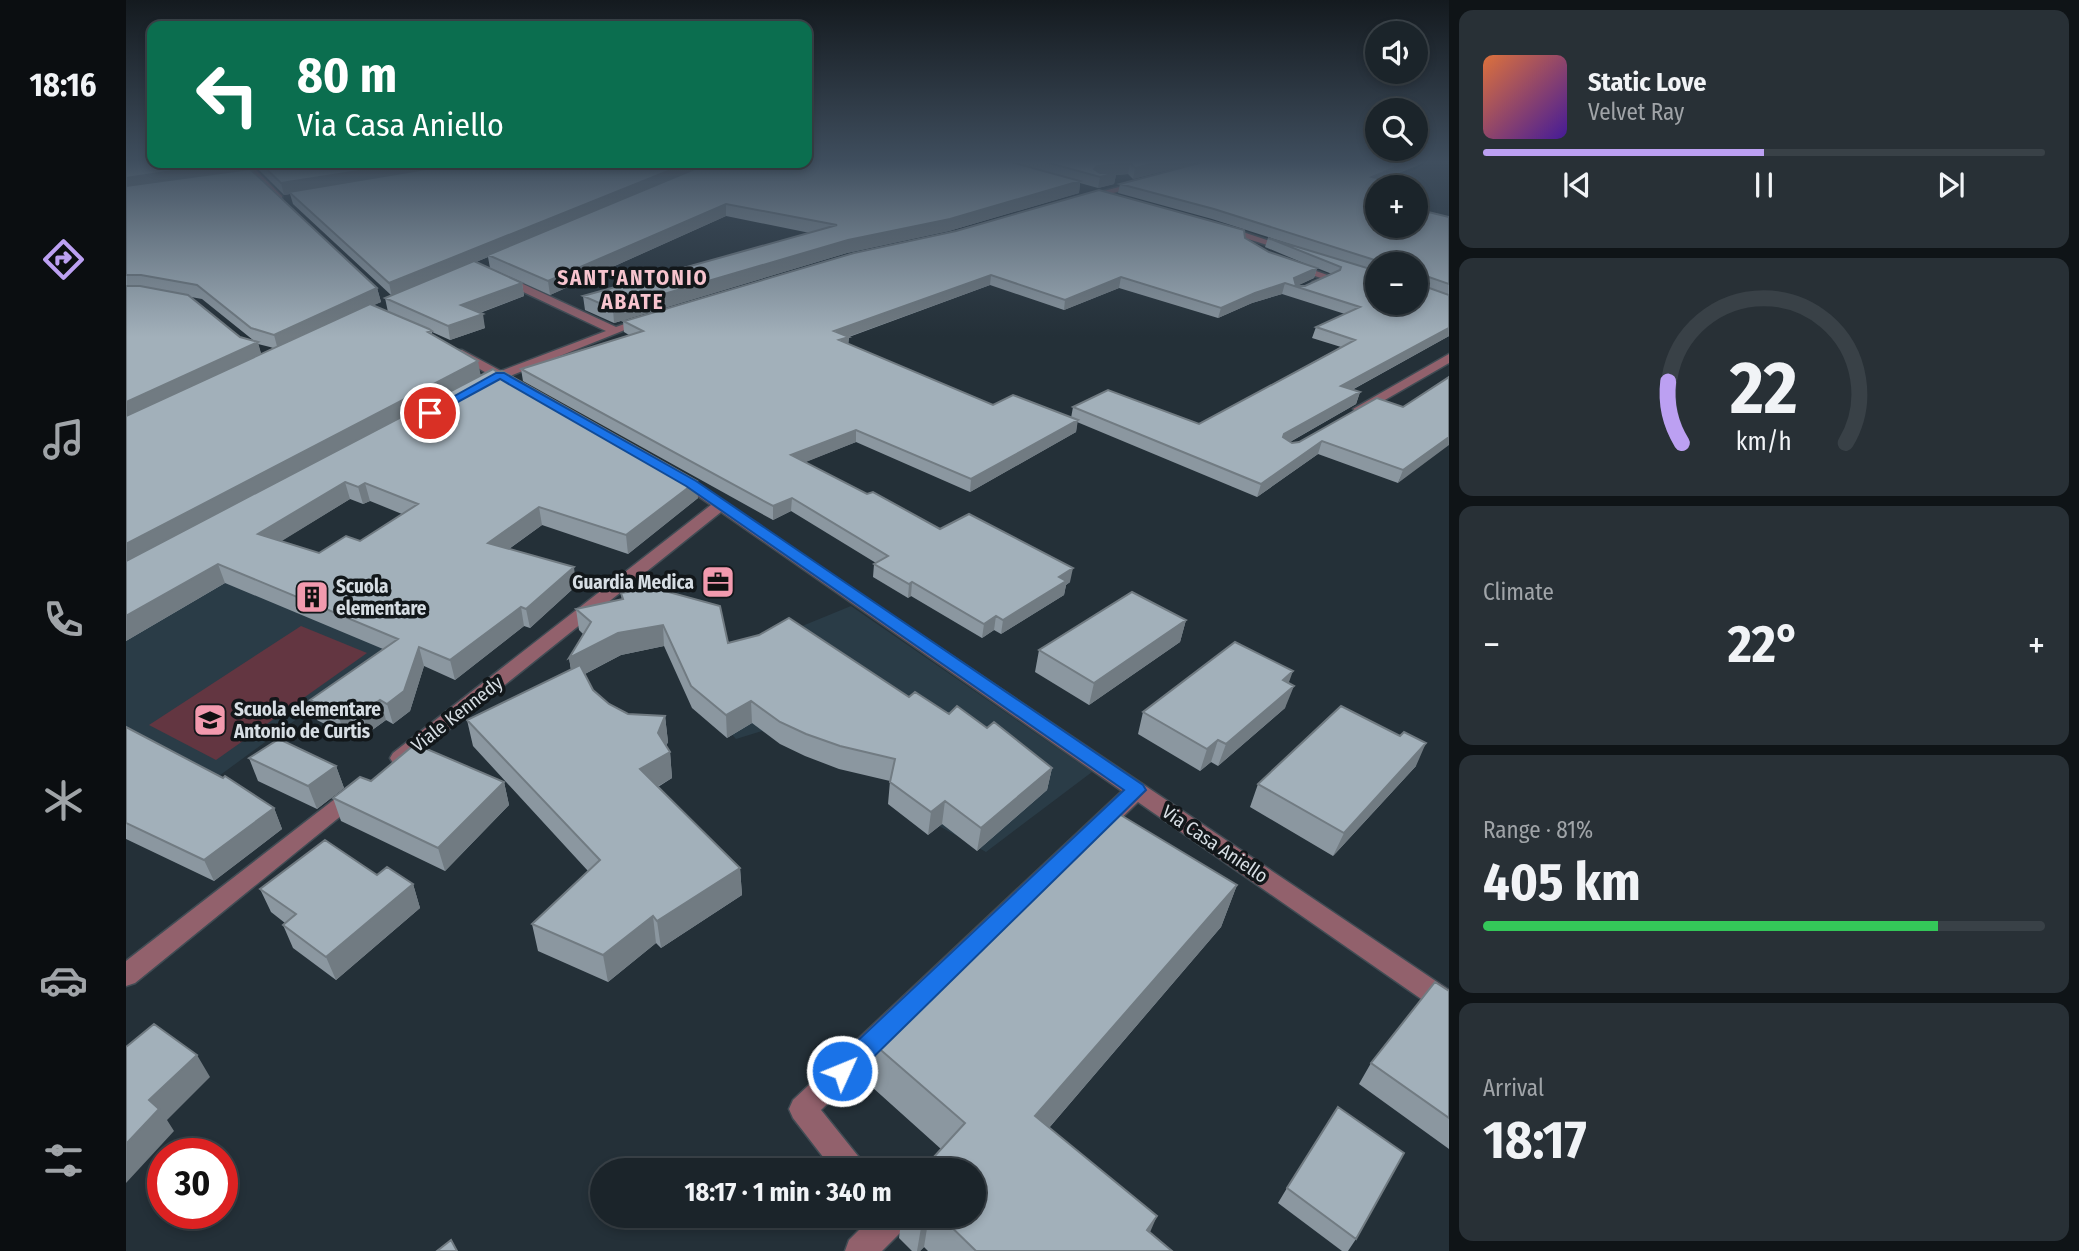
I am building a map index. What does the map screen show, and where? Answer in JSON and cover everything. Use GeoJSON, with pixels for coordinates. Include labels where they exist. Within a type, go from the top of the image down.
{"type":"FeatureCollection","features":[{"type":"Feature","properties":{"kind":"street"},"geometry":{"type":"LineString","coordinates":[[1208,223],[1297,251]]}},
{"type":"Feature","properties":{"kind":"street"},"geometry":{"type":"LineString","coordinates":[[1226,229],[1264,252]]}},
{"type":"Feature","properties":{"kind":"street"},"geometry":{"type":"LineString","coordinates":[[1283,262],[1331,278],[1308,287]]}},
{"type":"Feature","properties":{"kind":"street"},"geometry":{"type":"LineString","coordinates":[[487,272],[614,330]]}},
{"type":"Feature","properties":{"kind":"street"},"geometry":{"type":"LineString","coordinates":[[476,388],[500,375],[614,330],[664,314]]}},
{"type":"Feature","properties":{"kind":"street"},"geometry":{"type":"LineString","coordinates":[[447,346],[524,388]]}},
{"type":"Feature","properties":{"kind":"street"},"geometry":{"type":"LineString","coordinates":[[1346,416],[1449,358]]}},
{"type":"Feature","properties":{"kind":"street","name":"Via Casa Aniello"},"geometry":{"type":"LineString","coordinates":[[667,470],[1449,1004]]}},
{"type":"Feature","properties":{"kind":"street","name":"Viale Kennedy"},"geometry":{"type":"LineString","coordinates":[[126,975],[721,505]]}},
{"type":"Feature","properties":{"kind":"street"},"geometry":{"type":"LineString","coordinates":[[842,1158],[803,1109],[1137,790]]}},
{"type":"Feature","properties":{"kind":"street"},"geometry":{"type":"LineString","coordinates":[[860,1251],[883,1228]]}},
{"type":"Feature","properties":{"kind":"shaded area","name":"Scuola elementare Antonio de Curtis"},"geometry":{"type":"Polygon","coordinates":[[[233,540],[436,617],[141,833],[126,824],[126,600],[233,540]]]}},
{"type":"Feature","properties":{"kind":"shaded area"},"geometry":{"type":"Polygon","coordinates":[[[851,606],[1092,772],[986,852],[921,816],[906,784],[830,765],[762,731],[736,739],[705,705],[685,674],[851,606]]]}},
{"type":"Feature","properties":{"kind":"shaded area"},"geometry":{"type":"Polygon","coordinates":[[[301,626],[367,653],[216,760],[149,725],[301,626]]]}},
{"type":"Feature","properties":{"kind":"building"},"geometry":{"type":"Polygon","coordinates":[[[126,219],[304,219],[377,288],[274,335],[251,328],[197,285],[126,275],[126,219]]]}},
{"type":"Feature","properties":{"kind":"building"},"geometry":{"type":"Polygon","coordinates":[[[319,219],[548,219],[389,283],[319,219]]]}},
{"type":"Feature","properties":{"kind":"building"},"geometry":{"type":"Polygon","coordinates":[[[574,219],[690,219],[548,281],[488,255],[574,219]]]}},
{"type":"Feature","properties":{"kind":"building"},"geometry":{"type":"Polygon","coordinates":[[[807,219],[948,219],[848,240],[613,309],[583,296],[837,225],[807,219]]]}},
{"type":"Feature","properties":{"kind":"building"},"geometry":{"type":"Polygon","coordinates":[[[997,219],[1206,219],[1244,230],[1245,238],[1269,252],[1317,268],[1294,278],[1296,286],[1305,286],[1340,270],[1341,267],[1268,238],[1365,267],[1365,315],[1428,315],[1428,288],[1449,295],[1449,328],[1341,386],[1360,392],[1283,437],[1292,443],[1299,442],[1377,398],[1403,407],[1449,377],[1449,437],[1403,470],[1322,441],[1261,484],[1073,407],[1108,390],[1199,424],[1355,340],[1316,327],[1360,307],[1285,283],[1221,308],[1121,277],[1065,300],[991,275],[834,331],[849,337],[839,340],[993,405],[1013,395],[1078,420],[971,479],[856,430],[791,455],[867,494],[873,492],[940,529],[969,514],[1073,568],[1059,577],[1066,581],[1003,620],[996,616],[984,624],[912,582],[909,584],[874,564],[888,556],[792,498],[773,506],[521,369],[643,331],[623,321],[854,253],[997,219]]]}},
{"type":"Feature","properties":{"kind":"building"},"geometry":{"type":"Polygon","coordinates":[[[1247,219],[1365,219],[1365,238],[1428,238],[1428,219],[1449,219],[1449,284],[1428,277],[1428,252],[1365,252],[1365,257],[1247,219]]]}},
{"type":"Feature","properties":{"kind":"building"},"geometry":{"type":"Polygon","coordinates":[[[474,261],[522,283],[461,305],[483,314],[448,326],[385,298],[474,261]]]}},
{"type":"Feature","properties":{"kind":"building"},"geometry":{"type":"Polygon","coordinates":[[[126,286],[188,295],[240,337],[258,342],[126,402],[126,286]]]}},
{"type":"Feature","properties":{"kind":"building"},"geometry":{"type":"Polygon","coordinates":[[[370,304],[429,329],[432,331],[428,332],[478,361],[126,544],[126,416],[370,304]]]}},
{"type":"Feature","properties":{"kind":"building"},"geometry":{"type":"Polygon","coordinates":[[[493,369],[502,371],[697,481],[626,535],[539,507],[488,543],[574,567],[526,609],[521,607],[450,660],[419,647],[404,691],[387,704],[380,700],[362,713],[347,707],[338,714],[310,700],[398,639],[218,564],[126,616],[126,561],[493,369]],[[345,482],[258,534],[319,553],[346,536],[360,541],[418,504],[365,483],[358,487],[345,482]]]}},
{"type":"Feature","properties":{"kind":"building"},"geometry":{"type":"Polygon","coordinates":[[[654,588],[720,606],[728,643],[759,635],[789,618],[909,697],[915,692],[949,714],[957,706],[987,728],[994,722],[1052,768],[981,828],[945,801],[931,812],[890,782],[895,759],[840,746],[806,734],[780,722],[751,701],[726,715],[691,686],[663,625],[618,633],[569,658],[591,622],[576,609],[623,599],[621,593],[654,588]]]}},
{"type":"Feature","properties":{"kind":"building"},"geometry":{"type":"Polygon","coordinates":[[[1132,592],[1186,620],[1094,683],[1039,650],[1132,592]]]}},
{"type":"Feature","properties":{"kind":"building"},"geometry":{"type":"Polygon","coordinates":[[[1235,642],[1293,671],[1283,680],[1294,686],[1226,744],[1218,740],[1207,749],[1143,712],[1235,642]]]}},
{"type":"Feature","properties":{"kind":"building"},"geometry":{"type":"Polygon","coordinates":[[[580,665],[593,690],[609,704],[628,714],[665,716],[658,733],[670,752],[640,769],[740,868],[657,921],[653,916],[603,955],[532,924],[600,860],[467,720],[580,665]]]}},
{"type":"Feature","properties":{"kind":"building"},"geometry":{"type":"Polygon","coordinates":[[[1341,706],[1400,736],[1404,732],[1426,743],[1344,833],[1258,784],[1341,706]]]}},
{"type":"Feature","properties":{"kind":"building"},"geometry":{"type":"Polygon","coordinates":[[[126,727],[223,778],[225,776],[274,808],[204,860],[126,823],[126,727]]]}},
{"type":"Feature","properties":{"kind":"building"},"geometry":{"type":"Polygon","coordinates":[[[279,739],[336,766],[308,786],[249,758],[279,739]]]}},
{"type":"Feature","properties":{"kind":"building"},"geometry":{"type":"Polygon","coordinates":[[[415,744],[504,782],[438,848],[333,798],[360,777],[371,781],[415,744]]]}},
{"type":"Feature","properties":{"kind":"building"},"geometry":{"type":"Polygon","coordinates":[[[1119,814],[1237,885],[1035,1116],[1157,1216],[1147,1230],[1172,1251],[976,1251],[952,1228],[986,1228],[986,1158],[933,1158],[965,1123],[875,1045],[1119,814]]]}},
{"type":"Feature","properties":{"kind":"building"},"geometry":{"type":"Polygon","coordinates":[[[325,840],[377,875],[387,867],[413,884],[326,957],[283,925],[296,914],[260,889],[325,840]]]}},
{"type":"Feature","properties":{"kind":"building"},"geometry":{"type":"Polygon","coordinates":[[[1435,982],[1449,991],[1449,1118],[1371,1063],[1435,982]]]}},
{"type":"Feature","properties":{"kind":"building"},"geometry":{"type":"Polygon","coordinates":[[[154,1024],[197,1055],[149,1100],[159,1109],[126,1144],[126,1047],[154,1024]]]}},
{"type":"Feature","properties":{"kind":"building"},"geometry":{"type":"Polygon","coordinates":[[[1338,1107],[1404,1153],[1356,1239],[1287,1188],[1338,1107]]]}},
{"type":"Feature","properties":{"kind":"building"},"geometry":{"type":"Polygon","coordinates":[[[451,1240],[457,1251],[437,1251],[451,1240]]]}},
{"type":"Feature","properties":{"kind":"place","name":"Guardia Medica"},"geometry":{"type":"Point","coordinates":[718,582]}},
{"type":"Feature","properties":{"kind":"place","name":"Scuola elementare"},"geometry":{"type":"Point","coordinates":[312,597]}},
{"type":"Feature","properties":{"kind":"place","name":"Scuola elementare Antonio de Curtis"},"geometry":{"type":"Point","coordinates":[210,720]}},
{"type":"Feature","properties":{"kind":"district","name":"SANT'ANTONIO ABATE"},"geometry":{"type":"Point","coordinates":[633,290]}},
{"type":"Feature","properties":{"kind":"route"},"geometry":{"type":"LineString","coordinates":[[430,413],[500,375],[691,484],[1137,790],[842,1071]]}}]}
